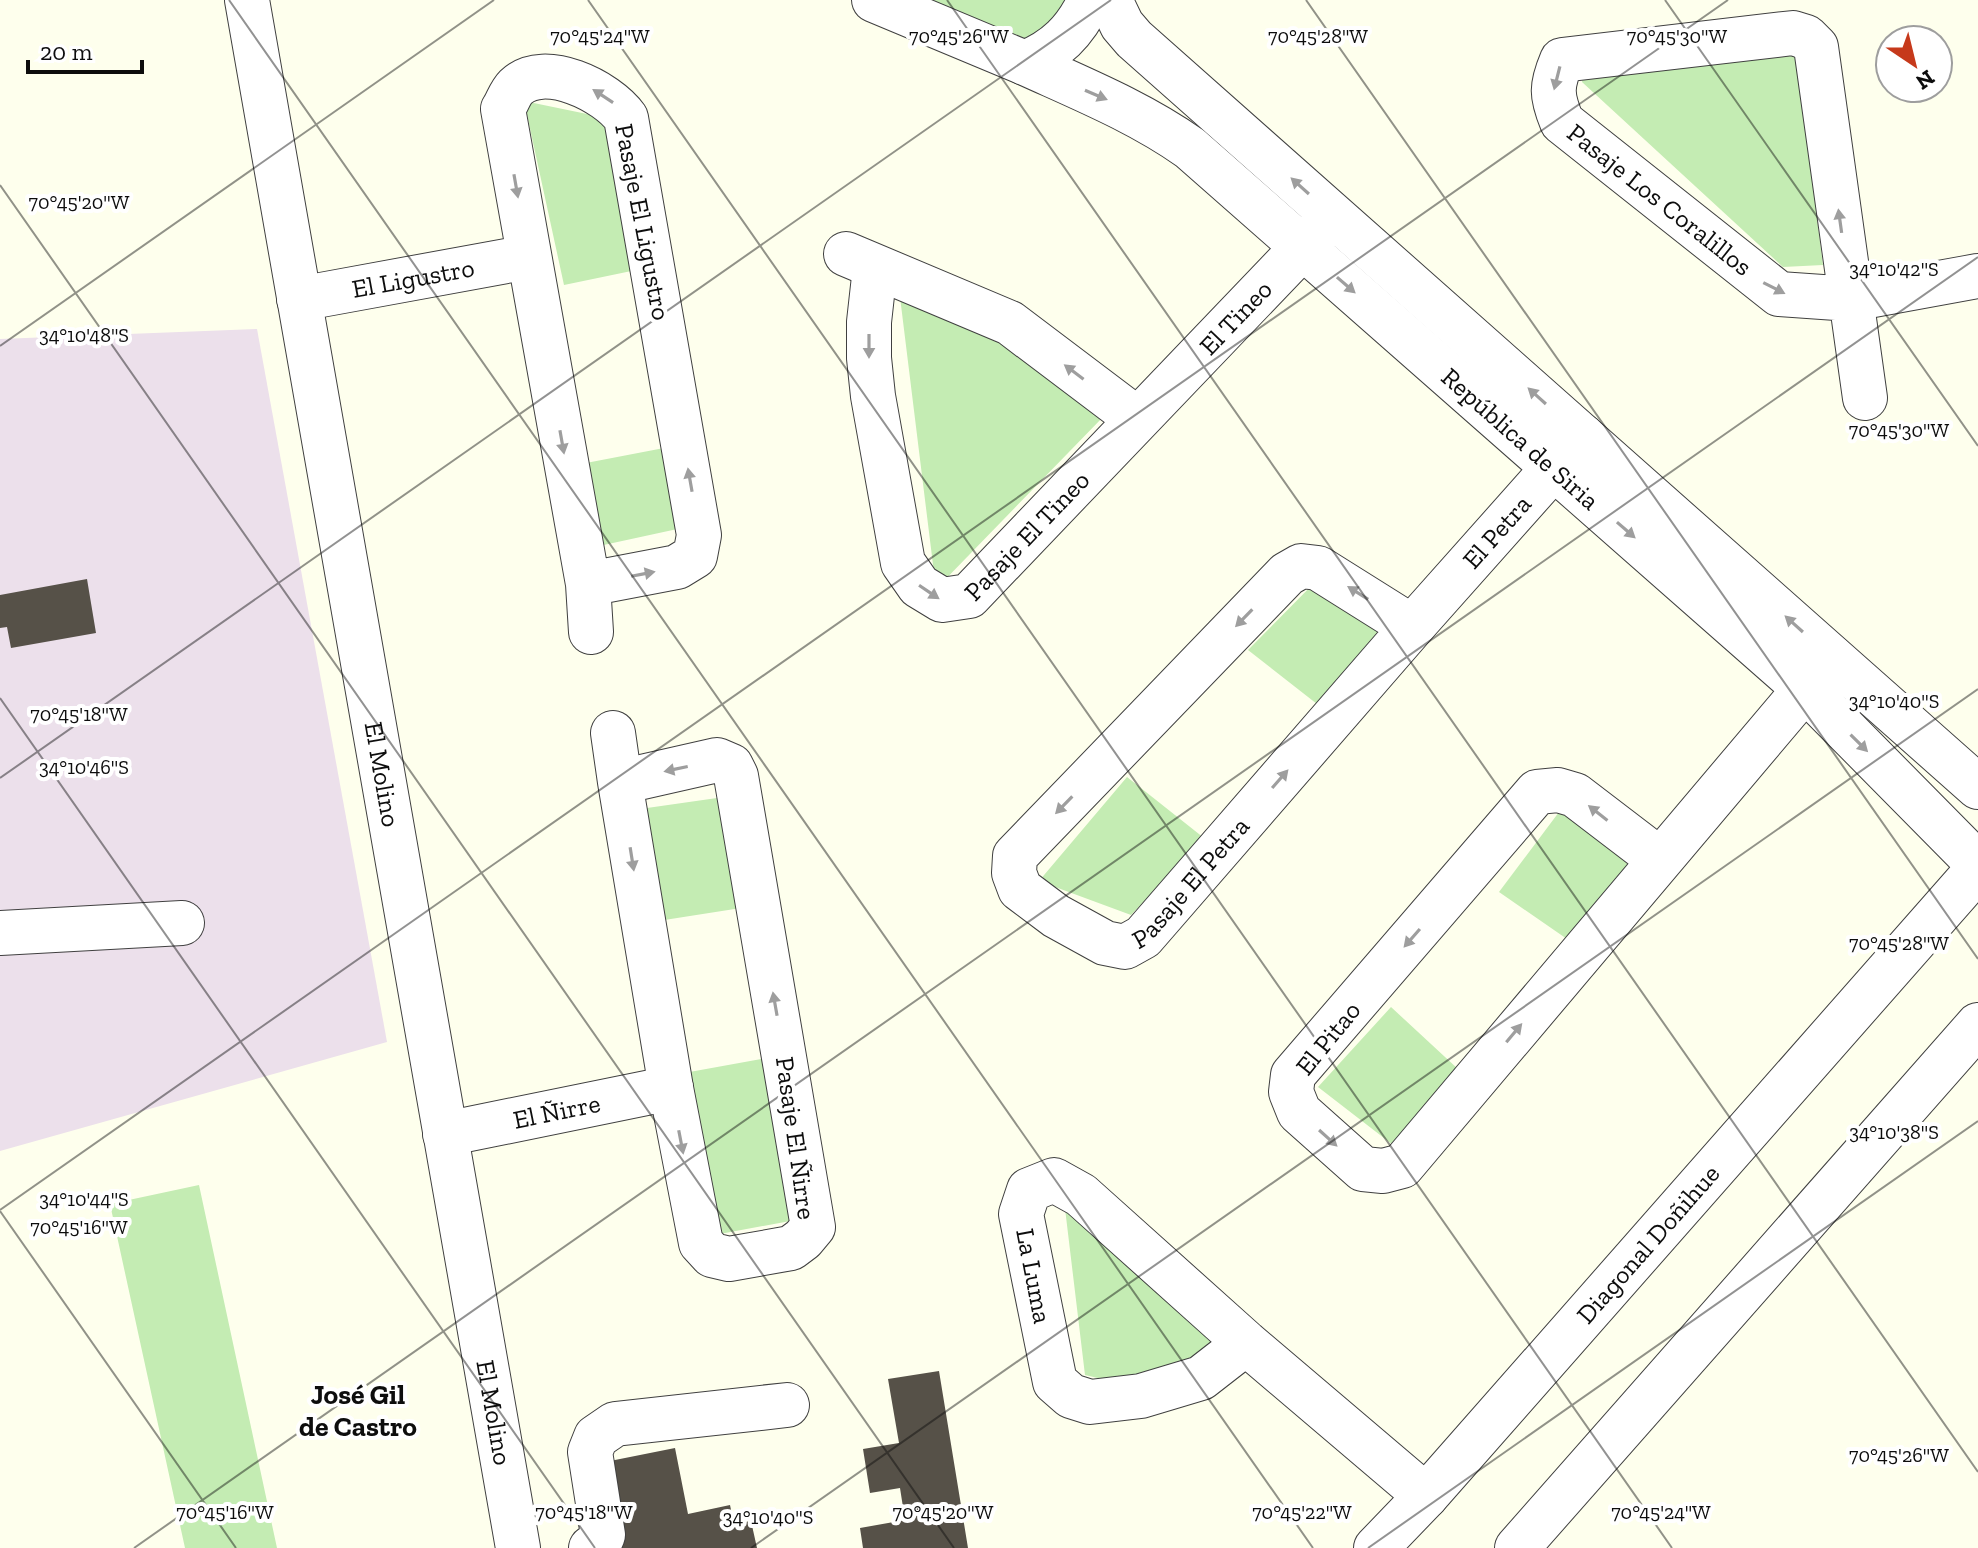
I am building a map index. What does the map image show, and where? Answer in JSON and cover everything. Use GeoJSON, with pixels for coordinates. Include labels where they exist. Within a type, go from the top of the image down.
{"type":"FeatureCollection","features":[{"type":"Feature","properties":{"kind":"street","name":"El Molino"},"geometry":{"type":"LineString","coordinates":[[247,0],[518,1548]]}},
{"type":"Feature","properties":{"kind":"street","name":"República de Siria"},"geometry":{"type":"LineString","coordinates":[[874,0],[1025,63],[1161,128],[1190,148],[1303,247],[1568,452]]}},
{"type":"Feature","properties":{"kind":"street"},"geometry":{"type":"LineString","coordinates":[[1025,63],[1057,47],[1082,17],[1090,0]]}},
{"type":"Feature","properties":{"kind":"street","name":"República de Siria"},"geometry":{"type":"LineString","coordinates":[[1110,0],[1122,25],[1134,39],[1333,216],[1568,452],[1818,673],[1978,787]]}},
{"type":"Feature","properties":{"kind":"street","name":"Pasaje Los Coralillos"},"geometry":{"type":"LineString","coordinates":[[1851,299],[1779,294],[1562,122],[1554,102],[1553,82],[1562,60],[1793,33],[1806,37],[1816,47],[1865,398]]}},
{"type":"Feature","properties":{"kind":"street","name":"Pasaje El Ligustro"},"geometry":{"type":"LineString","coordinates":[[588,584],[677,567],[695,556],[699,535],[626,118],[618,106],[583,83],[540,76],[516,87],[503,109],[588,584],[591,632]]}},
{"type":"Feature","properties":{"kind":"street","name":"El Tineo"},"geometry":{"type":"LineString","coordinates":[[1137,419],[1333,216]]}},
{"type":"Feature","properties":{"kind":"street","name":"El Ligustro"},"geometry":{"type":"LineString","coordinates":[[299,299],[528,257]]}},
{"type":"Feature","properties":{"kind":"street","name":"Pasaje El Tineo"},"geometry":{"type":"LineString","coordinates":[[861,261],[1010,323],[1137,419],[969,596],[942,600],[919,586],[903,563],[873,396],[869,322],[861,261]]}},
{"type":"Feature","properties":{"kind":"street"},"geometry":{"type":"LineString","coordinates":[[1851,299],[1978,276]]}},
{"type":"Feature","properties":{"kind":"street","name":"El Petra"},"geometry":{"type":"LineString","coordinates":[[1412,627],[1568,452]]}},
{"type":"Feature","properties":{"kind":"street","name":"Pasaje El Petra"},"geometry":{"type":"LineString","coordinates":[[1301,566],[1318,568],[1412,627],[1143,937],[1125,947],[1105,943],[1056,916],[1020,889],[1014,873],[1015,856],[1287,574],[1301,566]]}},
{"type":"Feature","properties":{"kind":"street","name":"República de Siria"},"geometry":{"type":"LineString","coordinates":[[1818,673],[1978,866]]}},
{"type":"Feature","properties":{"kind":"street","name":"El Pitao"},"geometry":{"type":"LineString","coordinates":[[1660,860],[1575,795],[1558,790],[1537,792],[1293,1075],[1291,1092],[1299,1112],[1363,1169],[1383,1171],[1402,1166],[1818,673]]}},
{"type":"Feature","properties":{"kind":"street","name":"Pasaje El Ñirre"},"geometry":{"type":"LineString","coordinates":[[613,733],[620,782],[671,1088],[701,1243],[712,1255],[729,1259],[791,1248],[813,1227],[736,776],[731,766],[717,760],[620,782]]}},
{"type":"Feature","properties":{"kind":"street","name":"Diagonal Doñihue"},"geometry":{"type":"LineString","coordinates":[[1389,1545],[1426,1496],[1978,866]]}},
{"type":"Feature","properties":{"kind":"street","name":"Diagonal Doñihue"},"geometry":{"type":"LineString","coordinates":[[1918,937],[1978,909]]}},
{"type":"Feature","properties":{"kind":"street"},"geometry":{"type":"LineString","coordinates":[[0,933],[182,923]]}},
{"type":"Feature","properties":{"kind":"street"},"geometry":{"type":"LineString","coordinates":[[1517,1548],[1978,1025]]}},
{"type":"Feature","properties":{"kind":"street","name":"El Ñirre"},"geometry":{"type":"LineString","coordinates":[[445,1134],[671,1088]]}},
{"type":"Feature","properties":{"kind":"street","name":"La Luma"},"geometry":{"type":"LineString","coordinates":[[1246,1343],[1201,1378],[1141,1396],[1090,1402],[1071,1396],[1055,1382],[1021,1214],[1029,1190],[1054,1180],[1081,1195],[1246,1343],[1426,1496]]}},
{"type":"Feature","properties":{"kind":"street"},"geometry":{"type":"LineString","coordinates":[[591,1548],[600,1542],[603,1535],[590,1452],[596,1437],[615,1424],[787,1405]]}},
{"type":"Feature","properties":{"kind":"shaded area"},"geometry":{"type":"Polygon","coordinates":[[[257,329],[387,1042],[0,1151],[0,339],[257,329]]]}},
{"type":"Feature","properties":{"kind":"green space"},"geometry":{"type":"Polygon","coordinates":[[[913,0],[1070,0],[1040,37],[1022,45],[913,0]]]}},
{"type":"Feature","properties":{"kind":"green space"},"geometry":{"type":"Polygon","coordinates":[[[1794,38],[1823,265],[1783,267],[1582,82],[1585,65],[1794,38]]]}},
{"type":"Feature","properties":{"kind":"green space"},"geometry":{"type":"Polygon","coordinates":[[[524,101],[621,121],[641,269],[564,285],[524,101]]]}},
{"type":"Feature","properties":{"kind":"green space"},"geometry":{"type":"Polygon","coordinates":[[[900,297],[1007,328],[1103,417],[936,589],[900,297]]]}},
{"type":"Feature","properties":{"kind":"green space"},"geometry":{"type":"Polygon","coordinates":[[[664,448],[682,528],[599,546],[586,463],[664,448]]]}},
{"type":"Feature","properties":{"kind":"green space"},"geometry":{"type":"Polygon","coordinates":[[[1323,574],[1386,627],[1317,704],[1248,650],[1323,574]]]}},
{"type":"Feature","properties":{"kind":"green space"},"geometry":{"type":"Polygon","coordinates":[[[1127,777],[1204,838],[1131,915],[1039,881],[1127,777]]]}},
{"type":"Feature","properties":{"kind":"green space"},"geometry":{"type":"Polygon","coordinates":[[[724,797],[741,908],[658,921],[640,809],[724,797]]]}},
{"type":"Feature","properties":{"kind":"green space"},"geometry":{"type":"Polygon","coordinates":[[[1562,808],[1635,864],[1567,939],[1499,892],[1562,808]]]}},
{"type":"Feature","properties":{"kind":"green space"},"geometry":{"type":"Polygon","coordinates":[[[1391,1007],[1458,1069],[1393,1145],[1318,1087],[1391,1007]]]}},
{"type":"Feature","properties":{"kind":"green space"},"geometry":{"type":"Polygon","coordinates":[[[773,1057],[801,1219],[709,1236],[684,1073],[773,1057]]]}},
{"type":"Feature","properties":{"kind":"green space"},"geometry":{"type":"Polygon","coordinates":[[[199,1185],[277,1548],[185,1548],[110,1204],[199,1185]]]}},
{"type":"Feature","properties":{"kind":"green space"},"geometry":{"type":"Polygon","coordinates":[[[1064,1200],[1217,1339],[1199,1367],[1136,1387],[1085,1375],[1064,1200]]]}},
{"type":"Feature","properties":{"kind":"building"},"geometry":{"type":"Polygon","coordinates":[[[87,579],[96,633],[11,648],[7,627],[0,628],[0,595],[87,579]]]}},
{"type":"Feature","properties":{"kind":"building"},"geometry":{"type":"Polygon","coordinates":[[[939,1371],[968,1548],[863,1548],[860,1528],[905,1520],[900,1488],[870,1493],[863,1449],[899,1443],[888,1379],[939,1371]]]}},
{"type":"Feature","properties":{"kind":"building"},"geometry":{"type":"Polygon","coordinates":[[[675,1448],[688,1514],[730,1505],[734,1524],[751,1521],[757,1548],[622,1548],[605,1462],[675,1448]]]}},
{"type":"Feature","properties":{"kind":"district","name":"José Gil de Castro"},"geometry":{"type":"Point","coordinates":[358,1410]}}]}
